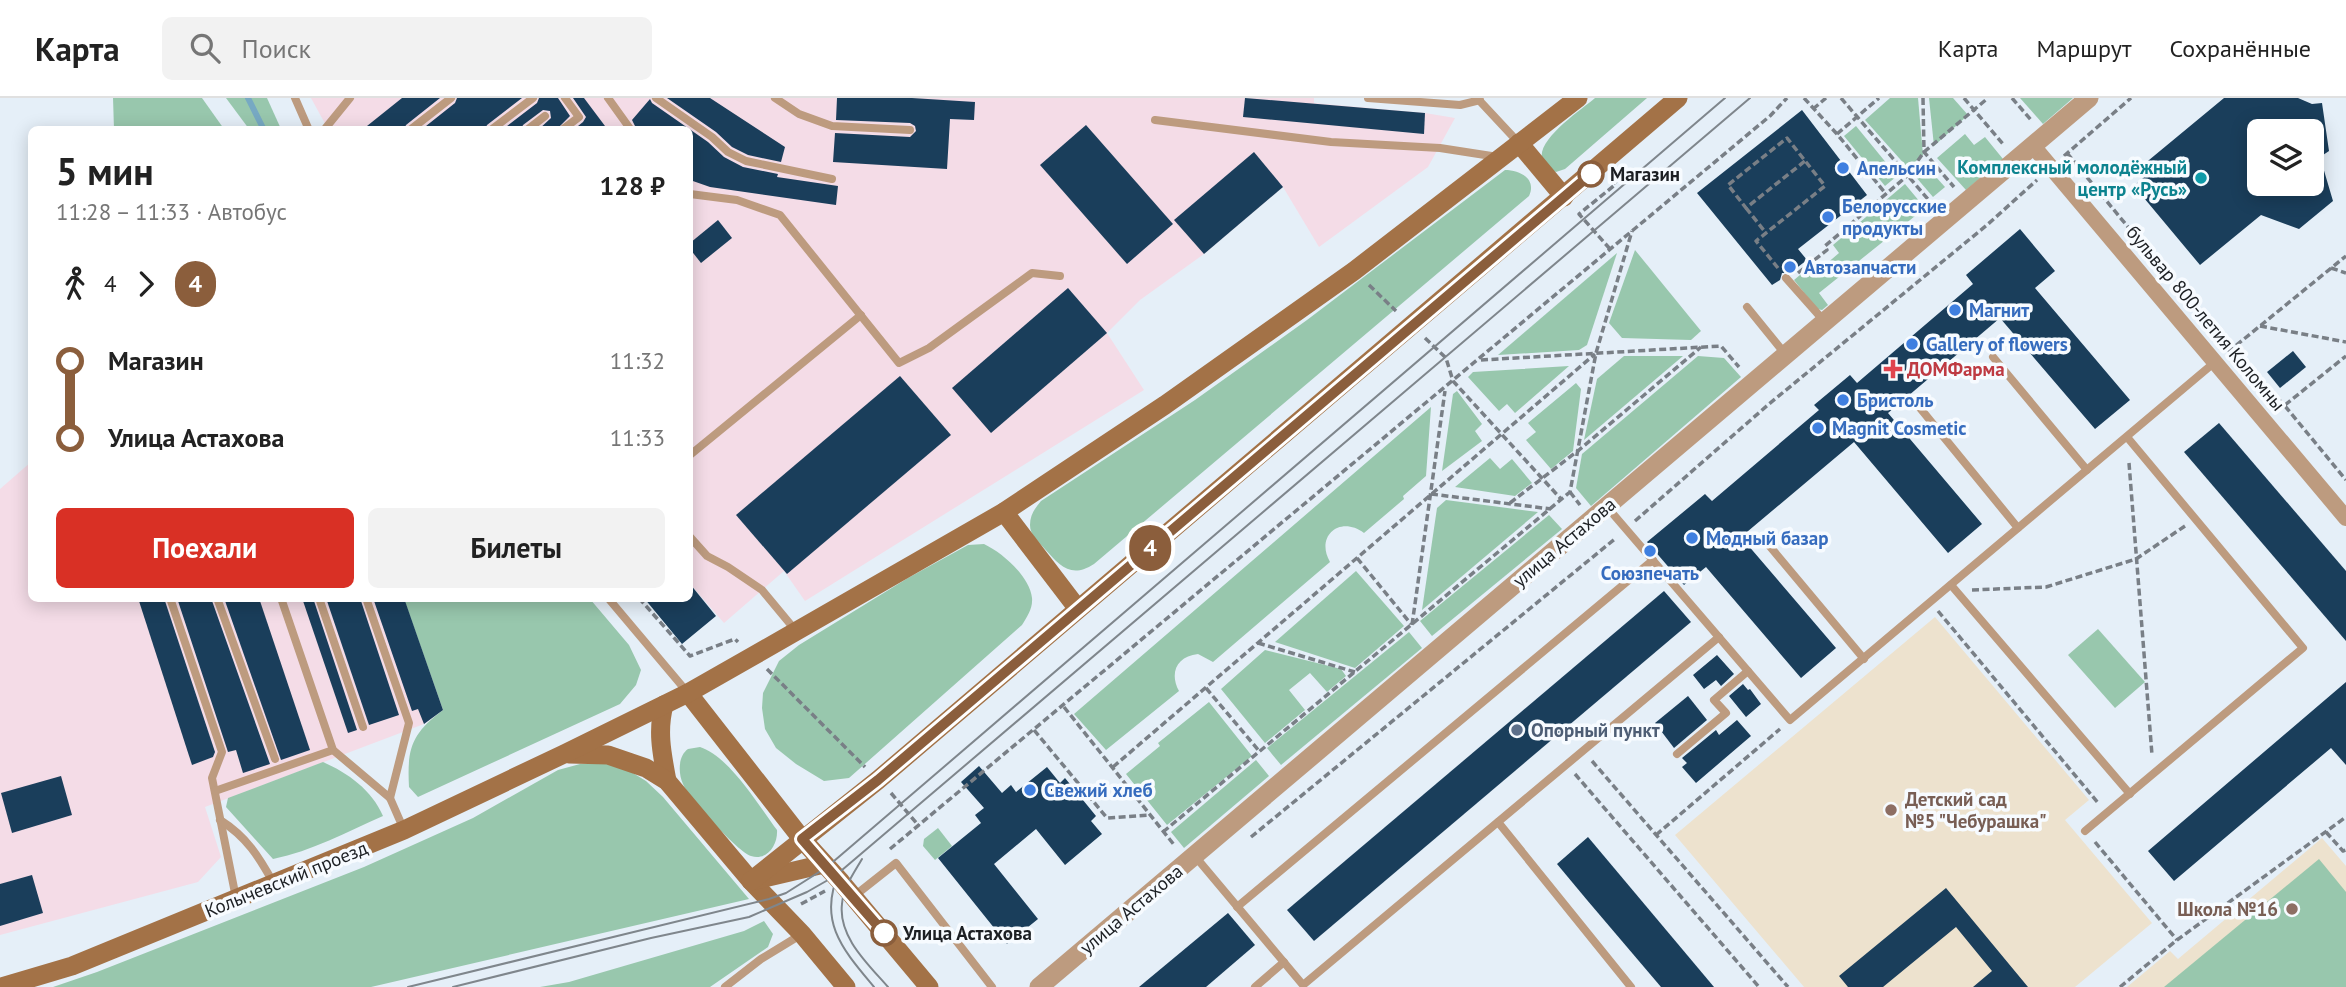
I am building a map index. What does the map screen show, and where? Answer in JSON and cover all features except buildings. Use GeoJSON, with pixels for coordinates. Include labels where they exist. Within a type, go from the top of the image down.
{"type":"FeatureCollection","features":[{"type":"Feature","properties":{"kind":"main road"},"geometry":{"type":"LineString","coordinates":[[667,780],[660,741],[660,721],[664,705],[1004,512],[1165,405],[1354,271],[1578,98]]}},
{"type":"Feature","properties":{"kind":"main road"},"geometry":{"type":"LineString","coordinates":[[751,881],[878,780],[1678,98]]}},
{"type":"Feature","properties":{"kind":"main road"},"geometry":{"type":"LineString","coordinates":[[1519,143],[1564,197]]}},
{"type":"Feature","properties":{"kind":"main road"},"geometry":{"type":"LineString","coordinates":[[1004,512],[1079,609]]}},
{"type":"Feature","properties":{"kind":"main road"},"geometry":{"type":"LineString","coordinates":[[688,693],[802,839],[929,987]]}},
{"type":"Feature","properties":{"kind":"main road","name":"Колычевский проезд"},"geometry":{"type":"LineString","coordinates":[[1,987],[72,966],[404,830],[664,705]]}},
{"type":"Feature","properties":{"kind":"main road"},"geometry":{"type":"LineString","coordinates":[[564,754],[608,755],[646,768],[667,780],[751,881],[802,934],[846,987]]}},
{"type":"Feature","properties":{"kind":"main road"},"geometry":{"type":"LineString","coordinates":[[751,881],[824,864]]}},
{"type":"Feature","properties":{"kind":"street","name":"улица Астахова"},"geometry":{"type":"LineString","coordinates":[[1039,987],[2089,98]]}},
{"type":"Feature","properties":{"kind":"street","name":"бульвар 800-летия Коломны"},"geometry":{"type":"LineString","coordinates":[[2033,146],[2346,518]]}},
{"type":"Feature","properties":{"kind":"lane"},"geometry":{"type":"LineString","coordinates":[[295,98],[307,126]]}},
{"type":"Feature","properties":{"kind":"lane"},"geometry":{"type":"LineString","coordinates":[[327,126],[350,98]]}},
{"type":"Feature","properties":{"kind":"lane"},"geometry":{"type":"LineString","coordinates":[[415,126],[451,98]]}},
{"type":"Feature","properties":{"kind":"lane"},"geometry":{"type":"LineString","coordinates":[[496,126],[533,98]]}},
{"type":"Feature","properties":{"kind":"lane"},"geometry":{"type":"LineString","coordinates":[[565,98],[579,117],[567,126]]}},
{"type":"Feature","properties":{"kind":"lane"},"geometry":{"type":"LineString","coordinates":[[608,98],[628,126]]}},
{"type":"Feature","properties":{"kind":"lane"},"geometry":{"type":"LineString","coordinates":[[656,98],[712,137],[728,152],[746,160],[832,179]]}},
{"type":"Feature","properties":{"kind":"lane"},"geometry":{"type":"LineString","coordinates":[[775,98],[799,114],[832,125],[910,130]]}},
{"type":"Feature","properties":{"kind":"lane"},"geometry":{"type":"LineString","coordinates":[[1368,98],[1460,105],[1478,99],[1519,143]]}},
{"type":"Feature","properties":{"kind":"lane"},"geometry":{"type":"LineString","coordinates":[[532,126],[545,116]]}},
{"type":"Feature","properties":{"kind":"lane"},"geometry":{"type":"LineString","coordinates":[[1155,120],[1331,142],[1440,148],[1501,157]]}},
{"type":"Feature","properties":{"kind":"lane"},"geometry":{"type":"LineString","coordinates":[[693,194],[737,200],[780,215],[899,363],[929,348],[1032,273],[1060,276]]}},
{"type":"Feature","properties":{"kind":"lane"},"geometry":{"type":"LineString","coordinates":[[1787,280],[1825,322]]}},
{"type":"Feature","properties":{"kind":"lane"},"geometry":{"type":"LineString","coordinates":[[1747,307],[1786,355]]}},
{"type":"Feature","properties":{"kind":"lane"},"geometry":{"type":"LineString","coordinates":[[693,453],[861,315]]}},
{"type":"Feature","properties":{"kind":"lane"},"geometry":{"type":"LineString","coordinates":[[1993,357],[2087,470]]}},
{"type":"Feature","properties":{"kind":"lane"},"geometry":{"type":"LineString","coordinates":[[1607,506],[1790,720],[1930,602],[1954,588],[2018,528],[2215,362]]}},
{"type":"Feature","properties":{"kind":"lane"},"geometry":{"type":"LineString","coordinates":[[1920,408],[2018,528]]}},
{"type":"Feature","properties":{"kind":"lane"},"geometry":{"type":"LineString","coordinates":[[2085,831],[2304,648],[2127,438]]}},
{"type":"Feature","properties":{"kind":"lane"},"geometry":{"type":"LineString","coordinates":[[1762,537],[1864,659]]}},
{"type":"Feature","properties":{"kind":"lane"},"geometry":{"type":"LineString","coordinates":[[693,540],[707,556],[728,566],[762,590],[796,631]]}},
{"type":"Feature","properties":{"kind":"lane"},"geometry":{"type":"LineString","coordinates":[[1237,907],[1653,560]]}},
{"type":"Feature","properties":{"kind":"lane"},"geometry":{"type":"LineString","coordinates":[[1954,588],[2130,794]]}},
{"type":"Feature","properties":{"kind":"lane"},"geometry":{"type":"LineString","coordinates":[[171,602],[222,752],[212,778],[236,900]]}},
{"type":"Feature","properties":{"kind":"lane"},"geometry":{"type":"LineString","coordinates":[[218,602],[275,759]]}},
{"type":"Feature","properties":{"kind":"lane"},"geometry":{"type":"LineString","coordinates":[[282,602],[332,750],[390,798],[404,830]]}},
{"type":"Feature","properties":{"kind":"lane"},"geometry":{"type":"LineString","coordinates":[[321,602],[363,727]]}},
{"type":"Feature","properties":{"kind":"lane"},"geometry":{"type":"LineString","coordinates":[[367,602],[409,723],[390,798]]}},
{"type":"Feature","properties":{"kind":"lane"},"geometry":{"type":"LineString","coordinates":[[611,602],[688,693]]}},
{"type":"Feature","properties":{"kind":"lane"},"geometry":{"type":"LineString","coordinates":[[1191,858],[1303,985],[1720,637]]}},
{"type":"Feature","properties":{"kind":"lane"},"geometry":{"type":"LineString","coordinates":[[1677,754],[1726,713],[1714,700],[1748,671]]}},
{"type":"Feature","properties":{"kind":"lane"},"geometry":{"type":"LineString","coordinates":[[215,792],[332,750]]}},
{"type":"Feature","properties":{"kind":"lane"},"geometry":{"type":"LineString","coordinates":[[220,820],[238,831],[257,852],[274,884]]}},
{"type":"Feature","properties":{"kind":"lane"},"geometry":{"type":"LineString","coordinates":[[1498,822],[1631,987]]}},
{"type":"Feature","properties":{"kind":"lane"},"geometry":{"type":"LineString","coordinates":[[853,897],[896,863],[992,987]]}},
{"type":"Feature","properties":{"kind":"lane"},"geometry":{"type":"LineString","coordinates":[[724,987],[761,959],[802,934]]}},
{"type":"Feature","properties":{"kind":"lane"},"geometry":{"type":"LineString","coordinates":[[1255,987],[1284,962]]}},
{"type":"Feature","properties":{"kind":"path"},"geometry":{"type":"LineString","coordinates":[[882,856],[1446,389],[1632,229],[1770,116],[1787,98]]}},
{"type":"Feature","properties":{"kind":"path"},"geometry":{"type":"LineString","coordinates":[[1804,98],[1885,194]]}},
{"type":"Feature","properties":{"kind":"path"},"geometry":{"type":"LineString","coordinates":[[1813,108],[1826,98]]}},
{"type":"Feature","properties":{"kind":"path"},"geometry":{"type":"LineString","coordinates":[[1841,98],[1965,243]]}},
{"type":"Feature","properties":{"kind":"path"},"geometry":{"type":"LineString","coordinates":[[1837,134],[1879,98]]}},
{"type":"Feature","properties":{"kind":"path"},"geometry":{"type":"LineString","coordinates":[[1923,98],[1924,152]]}},
{"type":"Feature","properties":{"kind":"path"},"geometry":{"type":"LineString","coordinates":[[1964,98],[2036,182]]}},
{"type":"Feature","properties":{"kind":"path"},"geometry":{"type":"LineString","coordinates":[[1766,233],[1728,185],[1787,138],[1825,186],[1756,241],[1787,280],[1828,250],[1825,246],[1907,176],[1924,152],[1988,98]]}},
{"type":"Feature","properties":{"kind":"path"},"geometry":{"type":"LineString","coordinates":[[1250,837],[1626,529],[1769,404],[1965,243],[2131,98]]}},
{"type":"Feature","properties":{"kind":"path"},"geometry":{"type":"LineString","coordinates":[[2067,153],[2136,236]]}},
{"type":"Feature","properties":{"kind":"path"},"geometry":{"type":"LineString","coordinates":[[1746,208],[1805,161]]}},
{"type":"Feature","properties":{"kind":"path"},"geometry":{"type":"LineString","coordinates":[[1163,832],[1570,492],[1596,353],[1632,229]]}},
{"type":"Feature","properties":{"kind":"path"},"geometry":{"type":"LineString","coordinates":[[2215,362],[2346,256]]}},
{"type":"Feature","properties":{"kind":"path"},"geometry":{"type":"LineString","coordinates":[[2331,268],[2346,273]]}},
{"type":"Feature","properties":{"kind":"path"},"geometry":{"type":"LineString","coordinates":[[1354,271],[1446,358],[1453,381],[1561,500]]}},
{"type":"Feature","properties":{"kind":"path"},"geometry":{"type":"LineString","coordinates":[[2260,326],[2346,342]]}},
{"type":"Feature","properties":{"kind":"path"},"geometry":{"type":"LineString","coordinates":[[1478,360],[1721,346]]}},
{"type":"Feature","properties":{"kind":"path"},"geometry":{"type":"LineString","coordinates":[[1510,503],[1579,450],[1701,347]]}},
{"type":"Feature","properties":{"kind":"path"},"geometry":{"type":"LineString","coordinates":[[1113,767],[1596,353]]}},
{"type":"Feature","properties":{"kind":"path"},"geometry":{"type":"LineString","coordinates":[[2266,423],[2346,356]]}},
{"type":"Feature","properties":{"kind":"path"},"geometry":{"type":"LineString","coordinates":[[2239,360],[2285,406],[2346,480]]}},
{"type":"Feature","properties":{"kind":"path"},"geometry":{"type":"LineString","coordinates":[[1412,625],[1446,389]]}},
{"type":"Feature","properties":{"kind":"path"},"geometry":{"type":"LineString","coordinates":[[2127,438],[2154,775]]}},
{"type":"Feature","properties":{"kind":"path"},"geometry":{"type":"LineString","coordinates":[[1431,494],[1551,509]]}},
{"type":"Feature","properties":{"kind":"path"},"geometry":{"type":"LineString","coordinates":[[1954,588],[2046,587],[2136,559],[2195,519]]}},
{"type":"Feature","properties":{"kind":"path"},"geometry":{"type":"LineString","coordinates":[[1357,558],[1412,625]]}},
{"type":"Feature","properties":{"kind":"path"},"geometry":{"type":"LineString","coordinates":[[643,602],[690,656],[735,639],[898,800],[919,826]]}},
{"type":"Feature","properties":{"kind":"path"},"geometry":{"type":"LineString","coordinates":[[1930,602],[2107,813]]}},
{"type":"Feature","properties":{"kind":"path"},"geometry":{"type":"LineString","coordinates":[[1258,643],[1354,672]]}},
{"type":"Feature","properties":{"kind":"path"},"geometry":{"type":"LineString","coordinates":[[1206,688],[1260,752]]}},
{"type":"Feature","properties":{"kind":"path"},"geometry":{"type":"LineString","coordinates":[[1064,706],[1163,832],[1191,858]]}},
{"type":"Feature","properties":{"kind":"path"},"geometry":{"type":"LineString","coordinates":[[1656,835],[1790,720]]}},
{"type":"Feature","properties":{"kind":"path"},"geometry":{"type":"LineString","coordinates":[[1034,730],[1107,818],[1150,815]]}},
{"type":"Feature","properties":{"kind":"path"},"geometry":{"type":"LineString","coordinates":[[1583,751],[1788,987]]}},
{"type":"Feature","properties":{"kind":"path"},"geometry":{"type":"LineString","coordinates":[[1567,765],[1759,987]]}},
{"type":"Feature","properties":{"kind":"path"},"geometry":{"type":"LineString","coordinates":[[2120,987],[2177,940],[2346,817]]}},
{"type":"Feature","properties":{"kind":"path"},"geometry":{"type":"LineString","coordinates":[[2085,831],[2177,940]]}},
{"type":"Feature","properties":{"kind":"path"},"geometry":{"type":"LineString","coordinates":[[2326,832],[2346,850]]}},
{"type":"Feature","properties":{"kind":"shaded area"},"geometry":{"type":"Polygon","coordinates":[[[311,98],[1314,98],[1314,103],[1455,118],[1428,167],[1319,247],[1283,187],[1204,254],[1140,300],[1107,333],[1144,390],[805,601],[784,571],[724,623],[693,587],[693,126],[326,126],[311,98]]]}},
{"type":"Feature","properties":{"kind":"shaded area"},"geometry":{"type":"Polygon","coordinates":[[[28,465],[28,602],[405,602],[443,710],[424,724],[205,807],[221,857],[198,882],[0,935],[0,489],[28,465]]]}},
{"type":"Feature","properties":{"kind":"shaded area","name":"Детский сад №5 \"Чебурашка\""},"geometry":{"type":"Polygon","coordinates":[[[1935,617],[2089,800],[2065,820],[2152,923],[2075,987],[1804,987],[1675,835],[1935,617]]]}},
{"type":"Feature","properties":{"kind":"shaded area","name":"Школа №16"},"geometry":{"type":"Polygon","coordinates":[[[2322,838],[2346,866],[2346,987],[2127,987],[2170,951],[2178,959],[2322,838]]]}},
{"type":"Feature","properties":{"kind":"green space"},"geometry":{"type":"Polygon","coordinates":[[[113,98],[202,98],[222,126],[114,126],[113,98]]]}},
{"type":"Feature","properties":{"kind":"green space"},"geometry":{"type":"Polygon","coordinates":[[[226,98],[267,98],[280,126],[247,126],[226,98]]]}},
{"type":"Feature","properties":{"kind":"green space"},"geometry":{"type":"Polygon","coordinates":[[[1595,98],[1647,98],[1565,169],[1556,172],[1545,164],[1542,155],[1545,144],[1564,123],[1595,98]]]}},
{"type":"Feature","properties":{"kind":"green space"},"geometry":{"type":"Polygon","coordinates":[[[1890,98],[1918,98],[1923,155],[1908,168],[1865,120],[1890,98]]]}},
{"type":"Feature","properties":{"kind":"green space"},"geometry":{"type":"Polygon","coordinates":[[[1929,98],[1953,98],[1968,115],[1934,146],[1929,98]]]}},
{"type":"Feature","properties":{"kind":"green space"},"geometry":{"type":"Polygon","coordinates":[[[2020,98],[2073,98],[2043,124],[2020,98]]]}},
{"type":"Feature","properties":{"kind":"green space"},"geometry":{"type":"Polygon","coordinates":[[[1856,126],[1897,176],[1885,186],[1844,136],[1856,126]]]}},
{"type":"Feature","properties":{"kind":"green space"},"geometry":{"type":"Polygon","coordinates":[[[1965,134],[1974,145],[1985,137],[2003,159],[1966,190],[1937,158],[1965,134]]]}},
{"type":"Feature","properties":{"kind":"green space"},"geometry":{"type":"Polygon","coordinates":[[[1926,166],[1945,187],[1933,197],[1915,176],[1926,166]]]}},
{"type":"Feature","properties":{"kind":"green space"},"geometry":{"type":"Polygon","coordinates":[[[1505,170],[1521,174],[1529,180],[1529,196],[1094,564],[1079,570],[1066,568],[1035,538],[1030,529],[1030,521],[1041,501],[1195,400],[1307,320],[1505,170]]]}},
{"type":"Feature","properties":{"kind":"green space"},"geometry":{"type":"Polygon","coordinates":[[[1905,184],[1925,208],[1819,293],[1828,305],[1822,310],[1817,309],[1794,280],[1812,265],[1818,271],[1839,253],[1833,245],[1905,184]]]}},
{"type":"Feature","properties":{"kind":"green space"},"geometry":{"type":"Polygon","coordinates":[[[1635,250],[1701,331],[1691,340],[1622,338],[1609,323],[1635,250]]]}},
{"type":"Feature","properties":{"kind":"green space"},"geometry":{"type":"Polygon","coordinates":[[[1617,253],[1587,345],[1579,350],[1498,355],[1617,253]]]}},
{"type":"Feature","properties":{"kind":"green space"},"geometry":{"type":"Polygon","coordinates":[[[1624,356],[1683,356],[1584,440],[1597,379],[1624,356]]]}},
{"type":"Feature","properties":{"kind":"green space"},"geometry":{"type":"Polygon","coordinates":[[[1698,356],[1724,358],[1741,377],[1591,506],[1576,488],[1582,454],[1698,356]]]}},
{"type":"Feature","properties":{"kind":"green space"},"geometry":{"type":"Polygon","coordinates":[[[1569,366],[1515,413],[1507,404],[1499,411],[1468,377],[1473,372],[1569,366]]]}},
{"type":"Feature","properties":{"kind":"green space"},"geometry":{"type":"Polygon","coordinates":[[[1576,383],[1581,389],[1573,451],[1551,469],[1526,440],[1536,432],[1528,423],[1576,383]]]}},
{"type":"Feature","properties":{"kind":"green space"},"geometry":{"type":"Polygon","coordinates":[[[1457,391],[1482,424],[1475,431],[1482,441],[1442,471],[1453,394],[1457,391]]]}},
{"type":"Feature","properties":{"kind":"green space"},"geometry":{"type":"Polygon","coordinates":[[[1431,407],[1426,476],[1364,533],[1346,526],[1332,531],[1326,544],[1330,562],[1213,662],[1198,654],[1180,662],[1175,672],[1179,691],[1106,750],[1074,714],[1431,407]]]}},
{"type":"Feature","properties":{"kind":"green space"},"geometry":{"type":"Polygon","coordinates":[[[1490,458],[1500,469],[1512,459],[1532,483],[1515,496],[1455,487],[1490,458]]]}},
{"type":"Feature","properties":{"kind":"green space"},"geometry":{"type":"Polygon","coordinates":[[[1446,500],[1538,512],[1422,610],[1437,508],[1446,500]]]}},
{"type":"Feature","properties":{"kind":"green space"},"geometry":{"type":"Polygon","coordinates":[[[1549,515],[1562,529],[1432,636],[1420,621],[1549,515]]]}},
{"type":"Feature","properties":{"kind":"green space"},"geometry":{"type":"Polygon","coordinates":[[[984,544],[1014,566],[1030,590],[1032,605],[1022,625],[849,778],[824,781],[776,748],[765,729],[762,708],[763,693],[779,661],[799,645],[908,578],[968,545],[984,544]]]}},
{"type":"Feature","properties":{"kind":"green space"},"geometry":{"type":"Polygon","coordinates":[[[1356,571],[1404,626],[1355,668],[1275,642],[1356,571]]]}},
{"type":"Feature","properties":{"kind":"green space"},"geometry":{"type":"Polygon","coordinates":[[[405,602],[593,602],[629,645],[641,670],[636,685],[620,704],[418,797],[409,787],[410,752],[424,727],[443,710],[405,602]]]}},
{"type":"Feature","properties":{"kind":"green space"},"geometry":{"type":"Polygon","coordinates":[[[2098,629],[2145,682],[2115,708],[2068,655],[2098,629]]]}},
{"type":"Feature","properties":{"kind":"green space"},"geometry":{"type":"Polygon","coordinates":[[[1409,632],[1422,648],[1281,765],[1267,748],[1409,632]]]}},
{"type":"Feature","properties":{"kind":"green space"},"geometry":{"type":"Polygon","coordinates":[[[1265,650],[1341,669],[1346,676],[1327,692],[1310,673],[1289,690],[1305,710],[1265,743],[1221,689],[1265,650]]]}},
{"type":"Feature","properties":{"kind":"green space"},"geometry":{"type":"Polygon","coordinates":[[[1209,702],[1252,756],[1167,825],[1126,774],[1160,746],[1158,743],[1209,702]]]}},
{"type":"Feature","properties":{"kind":"green space"},"geometry":{"type":"Polygon","coordinates":[[[700,747],[722,760],[777,830],[774,846],[767,854],[757,857],[745,853],[714,824],[687,791],[680,775],[681,760],[688,749],[700,747]]]}},
{"type":"Feature","properties":{"kind":"green space"},"geometry":{"type":"Polygon","coordinates":[[[1256,760],[1269,776],[1184,848],[1171,832],[1256,760]]]}},
{"type":"Feature","properties":{"kind":"green space"},"geometry":{"type":"Polygon","coordinates":[[[323,762],[341,771],[366,790],[383,816],[315,846],[273,859],[226,807],[228,798],[323,762]]]}},
{"type":"Feature","properties":{"kind":"green space"},"geometry":{"type":"Polygon","coordinates":[[[580,764],[609,764],[628,770],[646,781],[663,797],[749,899],[371,987],[53,987],[364,867],[473,818],[558,770],[580,764]]]}},
{"type":"Feature","properties":{"kind":"green space"},"geometry":{"type":"Polygon","coordinates":[[[938,828],[952,846],[935,860],[923,846],[924,839],[938,828]]]}},
{"type":"Feature","properties":{"kind":"green space","name":"Школа №16"},"geometry":{"type":"Polygon","coordinates":[[[2319,859],[2346,892],[2346,987],[2164,987],[2319,859]]]}},
{"type":"Feature","properties":{"kind":"green space"},"geometry":{"type":"Polygon","coordinates":[[[764,921],[773,934],[768,947],[710,987],[540,987],[569,982],[744,931],[764,921]]]}},
{"type":"Feature","properties":{"kind":"waterway"},"geometry":{"type":"LineString","coordinates":[[248,98],[262,126]]}},
{"type":"Feature","properties":{"kind":"tram line"},"geometry":{"type":"LineString","coordinates":[[408,987],[769,899],[786,893],[827,867],[1725,98]]}},
{"type":"Feature","properties":{"kind":"tram line"},"geometry":{"type":"LineString","coordinates":[[453,987],[651,938],[749,917],[807,892],[835,876],[1750,98]]}},
{"type":"Feature","properties":{"kind":"tram line"},"geometry":{"type":"LineString","coordinates":[[862,859],[844,892],[842,916],[856,949],[888,987]]}},
{"type":"Feature","properties":{"kind":"tram line"},"geometry":{"type":"LineString","coordinates":[[840,871],[833,889],[832,920],[844,948],[874,987]]}},
{"type":"Feature","properties":{"kind":"bus line","name":"4"},"geometry":{"type":"LineString","coordinates":[[884,933],[802,839],[878,780],[1591,174]]}},
{"type":"Feature","properties":{"kind":"place","name":"Апельсин"},"geometry":{"type":"Point","coordinates":[1843,168]}},
{"type":"Feature","properties":{"kind":"place","name":"Магазин"},"geometry":{"type":"Point","coordinates":[1591,174]}},
{"type":"Feature","properties":{"kind":"place","name":"Комплексный молодёжный центр «Русь»"},"geometry":{"type":"Point","coordinates":[2201,178]}},
{"type":"Feature","properties":{"kind":"place","name":"Белорусские продукты"},"geometry":{"type":"Point","coordinates":[1828,217]}},
{"type":"Feature","properties":{"kind":"place","name":"Автозапчасти"},"geometry":{"type":"Point","coordinates":[1790,267]}},
{"type":"Feature","properties":{"kind":"place","name":"Магнит"},"geometry":{"type":"Point","coordinates":[1955,310]}},
{"type":"Feature","properties":{"kind":"place","name":"Gallery of flowers"},"geometry":{"type":"Point","coordinates":[1912,344]}},
{"type":"Feature","properties":{"kind":"place","name":"ДОМФарма"},"geometry":{"type":"Point","coordinates":[1893,369]}},
{"type":"Feature","properties":{"kind":"place","name":"Бристоль"},"geometry":{"type":"Point","coordinates":[1843,400]}},
{"type":"Feature","properties":{"kind":"place","name":"Magnit Cosmetic"},"geometry":{"type":"Point","coordinates":[1818,428]}},
{"type":"Feature","properties":{"kind":"place","name":"Модный базар"},"geometry":{"type":"Point","coordinates":[1692,538]}},
{"type":"Feature","properties":{"kind":"place","name":"Союзпечать"},"geometry":{"type":"Point","coordinates":[1650,551]}},
{"type":"Feature","properties":{"kind":"place","name":"Опорный пункт"},"geometry":{"type":"Point","coordinates":[1517,730]}},
{"type":"Feature","properties":{"kind":"place","name":"Свежий хлеб"},"geometry":{"type":"Point","coordinates":[1030,790]}},
{"type":"Feature","properties":{"kind":"place","name":"Детский сад №5 \"Чебурашка\""},"geometry":{"type":"Point","coordinates":[1891,810]}},
{"type":"Feature","properties":{"kind":"place","name":"Школа №16"},"geometry":{"type":"Point","coordinates":[2292,909]}},
{"type":"Feature","properties":{"kind":"place","name":"Улица Астахова"},"geometry":{"type":"Point","coordinates":[884,933]}}]}
